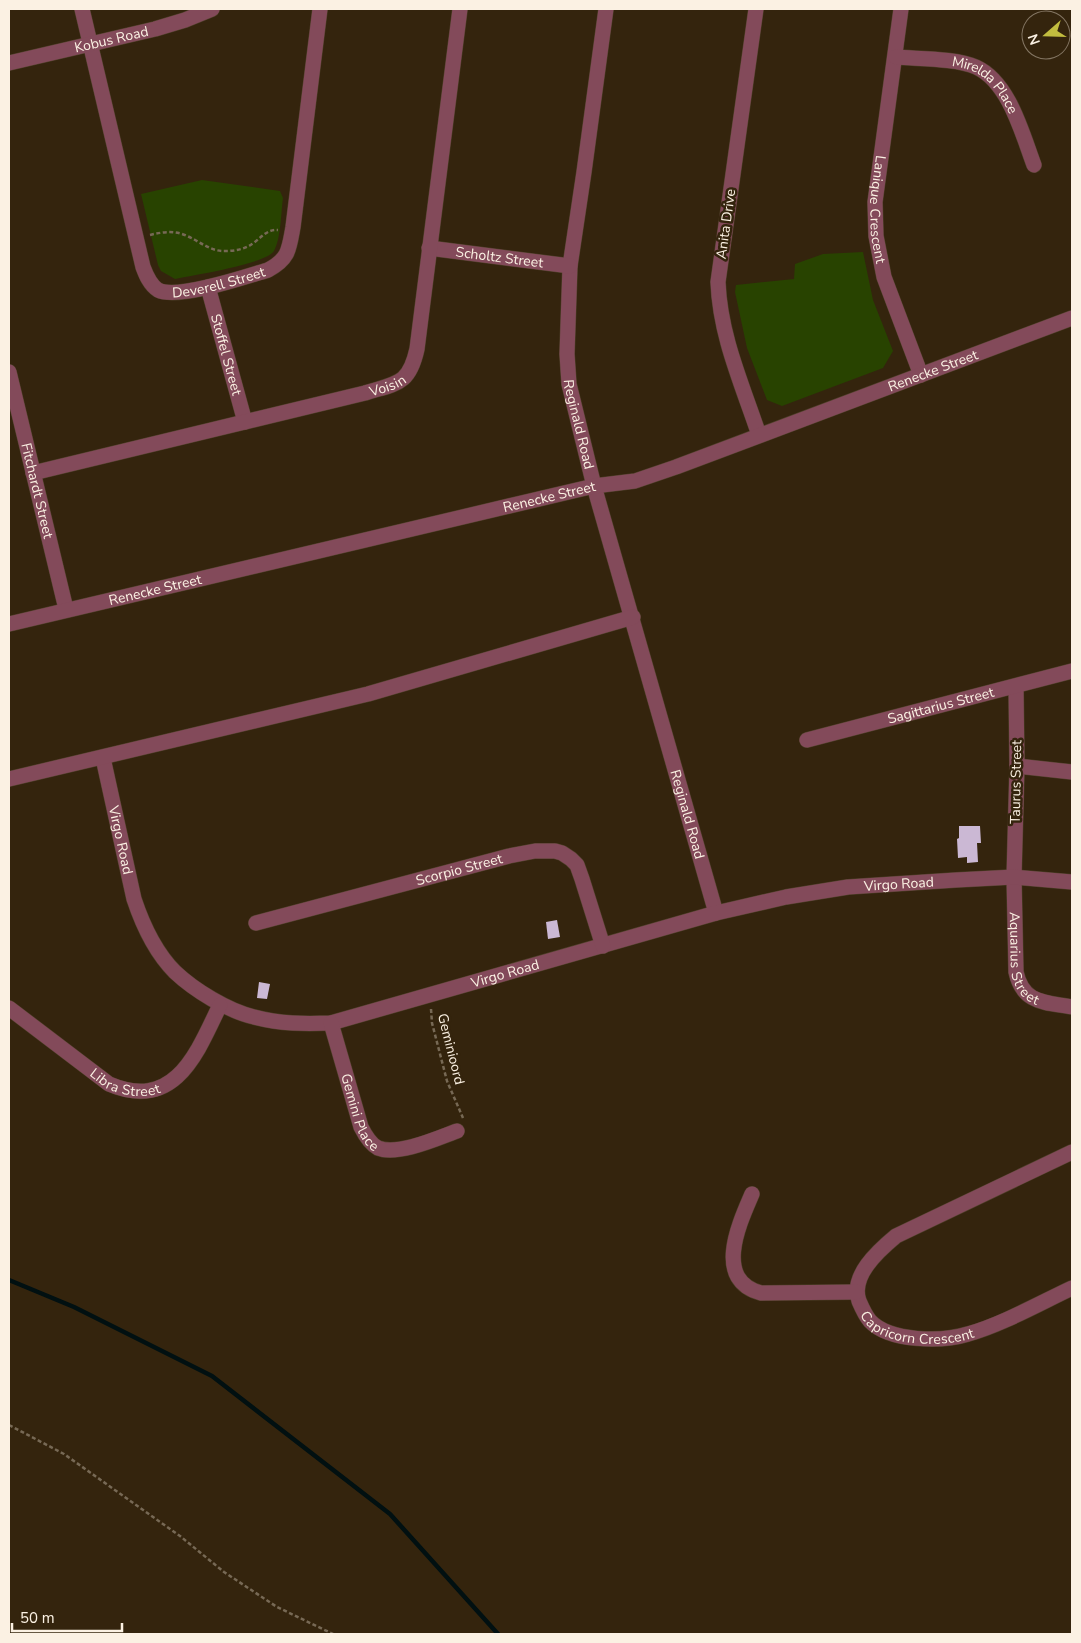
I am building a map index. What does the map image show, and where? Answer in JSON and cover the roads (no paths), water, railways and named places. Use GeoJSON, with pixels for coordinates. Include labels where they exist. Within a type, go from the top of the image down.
{"type":"FeatureCollection","features":[{"type":"Feature","properties":{"kind":"street","name":"Deverell Street"},"geometry":{"type":"LineString","coordinates":[[82,9],[136,238],[147,276],[156,289],[172,293],[208,287],[268,270],[277,266],[285,258],[290,246],[292,232],[320,9]]}},
{"type":"Feature","properties":{"kind":"street","name":"Kobus Road"},"geometry":{"type":"LineString","coordinates":[[9,63],[185,20],[212,9]]}},
{"type":"Feature","properties":{"kind":"street","name":"Voisin"},"geometry":{"type":"LineString","coordinates":[[33,473],[365,393],[402,381],[410,372],[417,349],[460,9]]}},
{"type":"Feature","properties":{"kind":"street","name":"Reginald Road"},"geometry":{"type":"LineString","coordinates":[[606,9],[570,266],[567,354],[569,384],[594,486],[633,616],[716,913]]}},
{"type":"Feature","properties":{"kind":"street","name":"Anita Drive"},"geometry":{"type":"LineString","coordinates":[[756,9],[718,282],[719,303],[725,336],[759,435]]}},
{"type":"Feature","properties":{"kind":"street","name":"Lanique Crescent"},"geometry":{"type":"LineString","coordinates":[[901,9],[875,202],[876,236],[884,277],[921,375]]}},
{"type":"Feature","properties":{"kind":"street","name":"Mirelda Place"},"geometry":{"type":"LineString","coordinates":[[896,57],[952,62],[975,67],[988,75],[1004,94],[1015,114],[1034,165]]}},
{"type":"Feature","properties":{"kind":"street","name":"Scholtz Street"},"geometry":{"type":"LineString","coordinates":[[429,248],[570,266]]}},
{"type":"Feature","properties":{"kind":"street","name":"Stoffel Street"},"geometry":{"type":"LineString","coordinates":[[208,287],[245,422]]}},
{"type":"Feature","properties":{"kind":"street","name":"Renecke Street"},"geometry":{"type":"LineString","coordinates":[[9,624],[66,609],[594,486],[635,481],[1072,318]]}},
{"type":"Feature","properties":{"kind":"street","name":"Fitchardt Street"},"geometry":{"type":"LineString","coordinates":[[9,372],[66,609]]}},
{"type":"Feature","properties":{"kind":"street"},"geometry":{"type":"LineString","coordinates":[[9,780],[368,694],[633,616]]}},
{"type":"Feature","properties":{"kind":"street","name":"Sagittarius Street"},"geometry":{"type":"LineString","coordinates":[[807,740],[1072,671]]}},
{"type":"Feature","properties":{"kind":"street","name":"Taurus Street"},"geometry":{"type":"LineString","coordinates":[[1014,877],[1017,766],[1016,687]]}},
{"type":"Feature","properties":{"kind":"street","name":"Virgo Road"},"geometry":{"type":"LineString","coordinates":[[103,758],[134,898],[141,920],[154,943],[175,971],[220,1005],[252,1017],[297,1024],[331,1023],[716,913],[786,897],[848,887],[1014,877],[1072,882]]}},
{"type":"Feature","properties":{"kind":"street"},"geometry":{"type":"LineString","coordinates":[[1017,766],[1072,772]]}},
{"type":"Feature","properties":{"kind":"street","name":"Scorpio Street"},"geometry":{"type":"LineString","coordinates":[[256,923],[509,856],[535,851],[555,850],[567,856],[577,865],[603,946]]}},
{"type":"Feature","properties":{"kind":"street","name":"Aquarius Street"},"geometry":{"type":"LineString","coordinates":[[1014,877],[1016,972],[1018,981],[1022,989],[1032,998],[1072,1007]]}},
{"type":"Feature","properties":{"kind":"street","name":"Libra Street"},"geometry":{"type":"LineString","coordinates":[[9,1008],[110,1084],[122,1089],[136,1091],[166,1086],[185,1069],[198,1051],[220,1005]]}},
{"type":"Feature","properties":{"kind":"street","name":"Gemini Place"},"geometry":{"type":"LineString","coordinates":[[331,1023],[360,1128],[378,1148],[389,1150],[416,1146],[457,1131]]}},
{"type":"Feature","properties":{"kind":"street","name":"Capricorn Crescent"},"geometry":{"type":"LineString","coordinates":[[1072,1152],[896,1236],[873,1258],[860,1278],[856,1292],[865,1314],[871,1322],[883,1330],[902,1336],[936,1339],[969,1334],[1072,1288]]}},
{"type":"Feature","properties":{"kind":"street"},"geometry":{"type":"LineString","coordinates":[[752,1194],[742,1216],[733,1256],[736,1272],[748,1289],[761,1293],[856,1292]]}},
{"type":"Feature","properties":{"kind":"waterway"},"geometry":{"type":"LineString","coordinates":[[9,1280],[74,1307],[212,1376],[390,1514],[498,1634]]}}]}
